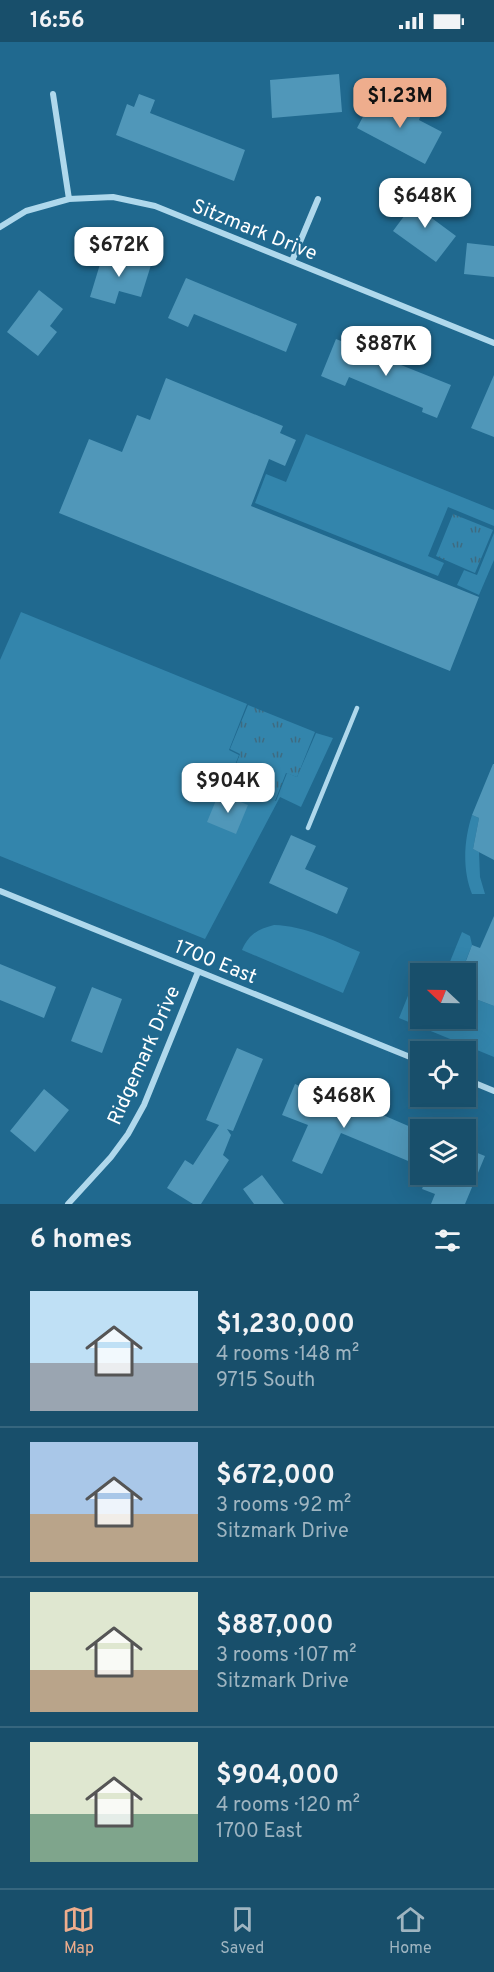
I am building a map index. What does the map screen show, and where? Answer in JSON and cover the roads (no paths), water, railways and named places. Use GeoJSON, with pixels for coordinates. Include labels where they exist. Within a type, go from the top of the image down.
{"type":"FeatureCollection","features":[{"type":"Feature","properties":{"kind":"street"},"geometry":{"type":"LineString","coordinates":[[53,94],[69,199]]}},
{"type":"Feature","properties":{"kind":"street","name":"Sitzmark Drive"},"geometry":{"type":"LineString","coordinates":[[0,227],[26,211],[69,199],[113,196],[155,206],[494,342]]}},
{"type":"Feature","properties":{"kind":"street"},"geometry":{"type":"LineString","coordinates":[[292,261],[318,199]]}},
{"type":"Feature","properties":{"kind":"street","name":"1700 East"},"geometry":{"type":"LineString","coordinates":[[0,891],[410,1057]]}},
{"type":"Feature","properties":{"kind":"street","name":"Ridgemark Drive"},"geometry":{"type":"LineString","coordinates":[[68,1204],[111,1157],[128,1134],[144,1105],[198,972]]}},
{"type":"Feature","properties":{"kind":"street"},"geometry":{"type":"LineString","coordinates":[[476,1084],[494,1091]]}},
{"type":"Feature","properties":{"kind":"lane"},"geometry":{"type":"LineString","coordinates":[[308,828],[357,708]]}}]}
